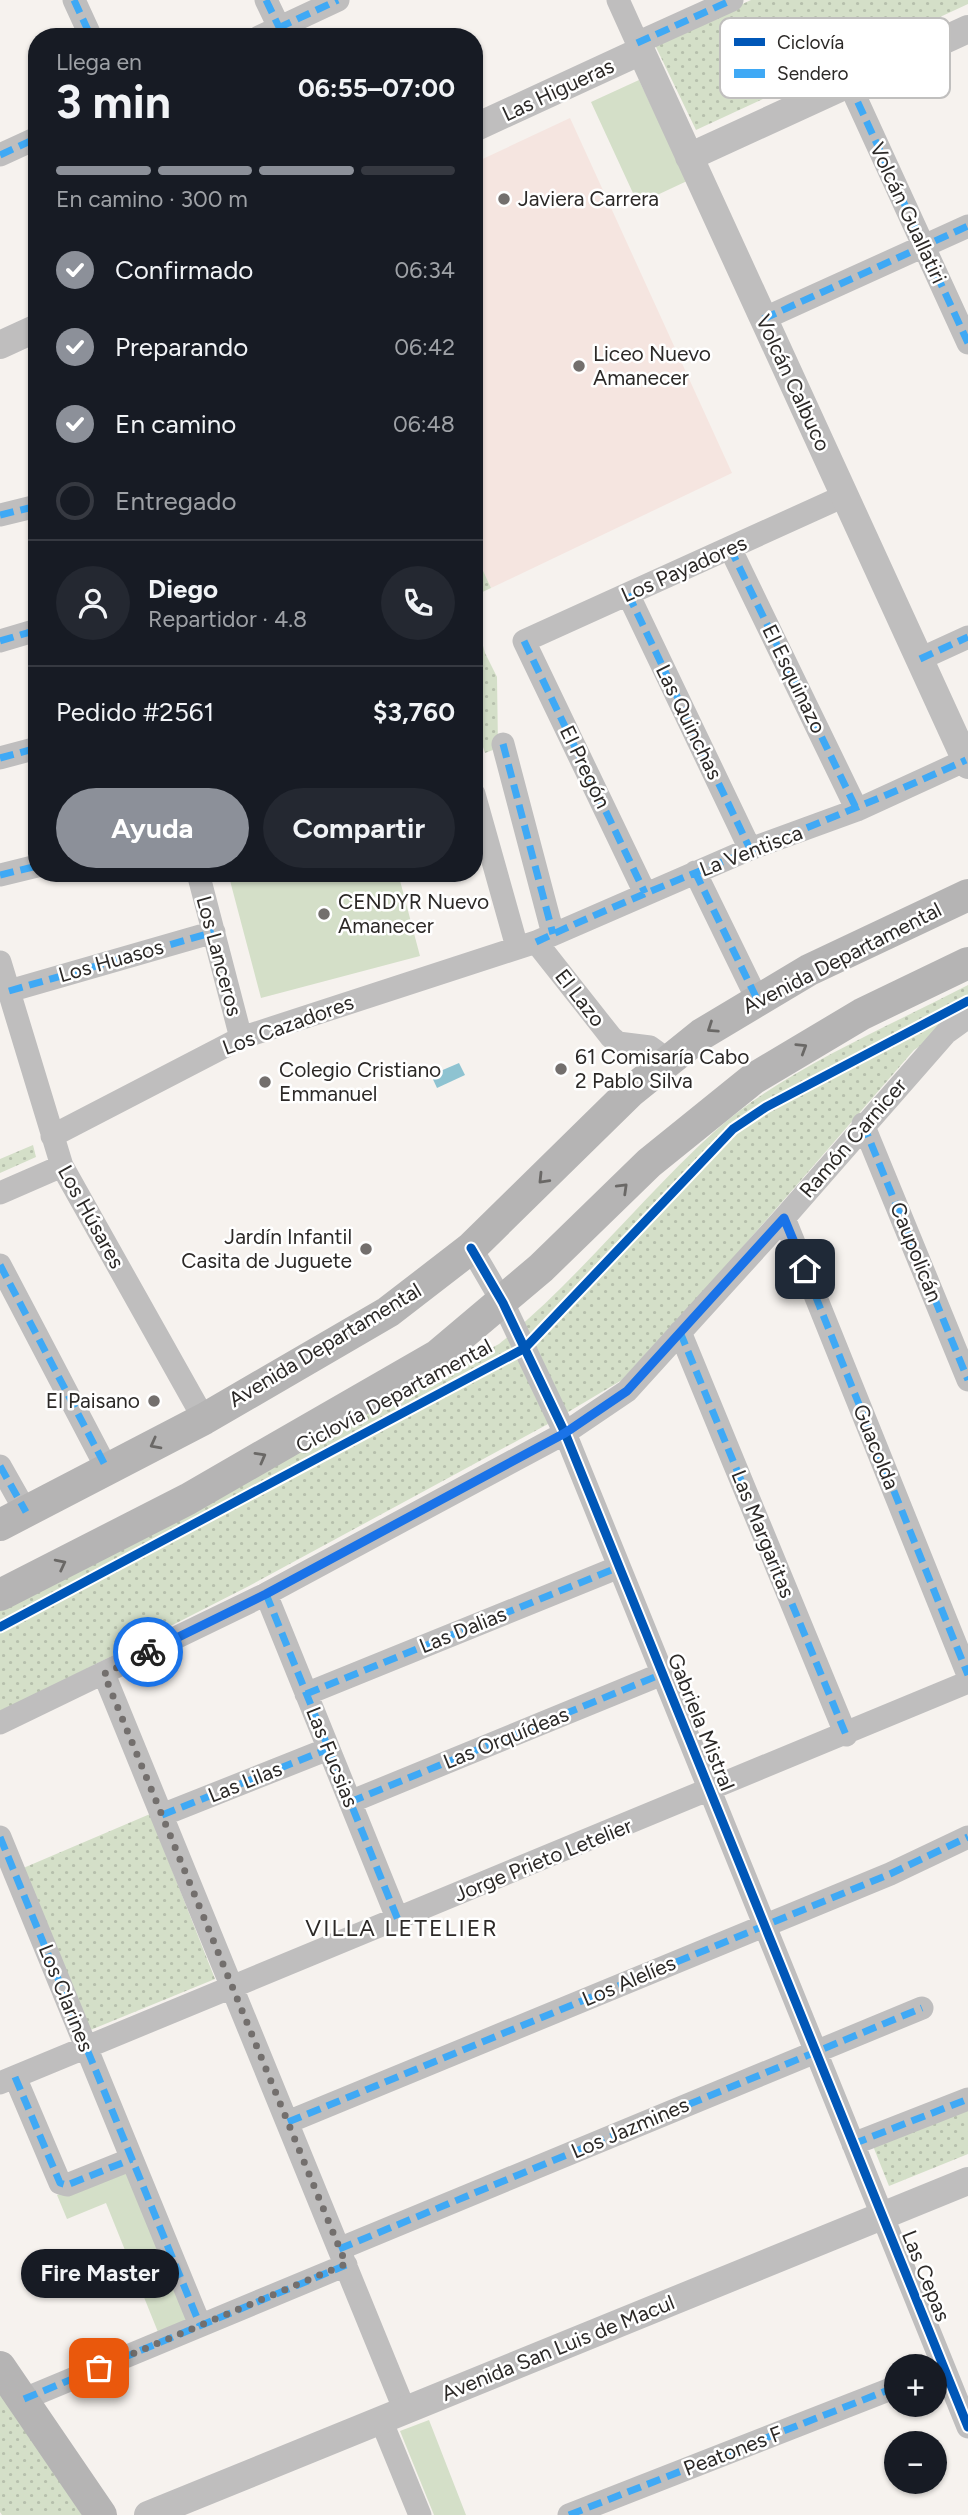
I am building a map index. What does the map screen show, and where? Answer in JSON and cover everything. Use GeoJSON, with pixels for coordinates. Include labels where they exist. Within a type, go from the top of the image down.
{"type":"FeatureCollection","features":[{"type":"Feature","properties":{"kind":"main road","name":"Avenida Departamental"},"geometry":{"type":"LineString","coordinates":[[13,1519],[204,1419],[388,1312],[471,1248],[630,1092],[668,1060],[757,999],[855,946],[968,895]]}},
{"type":"Feature","properties":{"kind":"main road"},"geometry":{"type":"LineString","coordinates":[[0,1595],[188,1499],[438,1355],[503,1303],[649,1163],[753,1080],[851,1020],[968,963]]}},
{"type":"Feature","properties":{"kind":"main road"},"geometry":{"type":"LineString","coordinates":[[0,2367],[101,2515]]}},
{"type":"Feature","properties":{"kind":"street"},"geometry":{"type":"LineString","coordinates":[[74,0],[87,28]]}},
{"type":"Feature","properties":{"kind":"street"},"geometry":{"type":"LineString","coordinates":[[266,0],[269,28]]}},
{"type":"Feature","properties":{"kind":"street"},"geometry":{"type":"LineString","coordinates":[[278,28],[338,0]]}},
{"type":"Feature","properties":{"kind":"street","name":"Volcán Calbuco"},"geometry":{"type":"LineString","coordinates":[[618,0],[967,763]]}},
{"type":"Feature","properties":{"kind":"street"},"geometry":{"type":"LineString","coordinates":[[639,47],[732,0]]}},
{"type":"Feature","properties":{"kind":"street"},"geometry":{"type":"LineString","coordinates":[[950,37],[968,29]]}},
{"type":"Feature","properties":{"kind":"street","name":"Las Higueras"},"geometry":{"type":"LineString","coordinates":[[483,124],[639,47]]}},
{"type":"Feature","properties":{"kind":"street"},"geometry":{"type":"LineString","coordinates":[[689,156],[816,98]]}},
{"type":"Feature","properties":{"kind":"street","name":"Volcán Guallatiri"},"geometry":{"type":"LineString","coordinates":[[856,98],[968,343]]}},
{"type":"Feature","properties":{"kind":"street"},"geometry":{"type":"LineString","coordinates":[[0,155],[28,142]]}},
{"type":"Feature","properties":{"kind":"street"},"geometry":{"type":"LineString","coordinates":[[763,319],[968,226]]}},
{"type":"Feature","properties":{"kind":"street"},"geometry":{"type":"LineString","coordinates":[[0,345],[28,332]]}},
{"type":"Feature","properties":{"kind":"street","name":"Los Payadores"},"geometry":{"type":"LineString","coordinates":[[524,641],[844,496]]}},
{"type":"Feature","properties":{"kind":"street"},"geometry":{"type":"LineString","coordinates":[[0,515],[28,508]]}},
{"type":"Feature","properties":{"kind":"street","name":"El Esquinazo"},"geometry":{"type":"LineString","coordinates":[[730,548],[858,810]]}},
{"type":"Feature","properties":{"kind":"street","name":"Las Quinchas"},"geometry":{"type":"LineString","coordinates":[[628,594],[750,849]]}},
{"type":"Feature","properties":{"kind":"street"},"geometry":{"type":"LineString","coordinates":[[0,641],[28,633]]}},
{"type":"Feature","properties":{"kind":"street"},"geometry":{"type":"LineString","coordinates":[[920,659],[968,638]]}},
{"type":"Feature","properties":{"kind":"street","name":"El Pregón"},"geometry":{"type":"LineString","coordinates":[[524,641],[645,893]]}},
{"type":"Feature","properties":{"kind":"street"},"geometry":{"type":"LineString","coordinates":[[503,744],[536,941]]}},
{"type":"Feature","properties":{"kind":"street"},"geometry":{"type":"LineString","coordinates":[[0,758],[28,750]]}},
{"type":"Feature","properties":{"kind":"street","name":"La Ventisca"},"geometry":{"type":"LineString","coordinates":[[536,941],[750,849],[858,810],[967,763]]}},
{"type":"Feature","properties":{"kind":"street","name":"El Lazo"},"geometry":{"type":"LineString","coordinates":[[483,815],[536,941],[611,1037],[618,1043],[650,1047],[668,1060]]}},
{"type":"Feature","properties":{"kind":"street"},"geometry":{"type":"LineString","coordinates":[[0,876],[28,868]]}},
{"type":"Feature","properties":{"kind":"street"},"geometry":{"type":"LineString","coordinates":[[695,872],[757,999]]}},
{"type":"Feature","properties":{"kind":"street","name":"Los Lanceros"},"geometry":{"type":"LineString","coordinates":[[200,882],[241,1038]]}},
{"type":"Feature","properties":{"kind":"street","name":"Los Huasos"},"geometry":{"type":"LineString","coordinates":[[9,991],[214,932]]}},
{"type":"Feature","properties":{"kind":"street","name":"Los Cazadores"},"geometry":{"type":"LineString","coordinates":[[52,1136],[241,1038],[536,941]]}},
{"type":"Feature","properties":{"kind":"street","name":"Los Húsares"},"geometry":{"type":"LineString","coordinates":[[0,961],[62,1166],[204,1419]]}},
{"type":"Feature","properties":{"kind":"street","name":"Ramón Carnicer"},"geometry":{"type":"LineString","coordinates":[[0,1723],[266,1594],[565,1433],[627,1391],[784,1218],[863,1125],[965,1025]]}},
{"type":"Feature","properties":{"kind":"street","name":"Caupolicán"},"geometry":{"type":"LineString","coordinates":[[863,1125],[968,1380]]}},
{"type":"Feature","properties":{"kind":"street"},"geometry":{"type":"LineString","coordinates":[[0,1193],[62,1166]]}},
{"type":"Feature","properties":{"kind":"street","name":"Guacolda"},"geometry":{"type":"LineString","coordinates":[[784,1218],[968,1675]]}},
{"type":"Feature","properties":{"kind":"street","name":"Gabriela Mistral"},"geometry":{"type":"LineString","coordinates":[[471,1248],[503,1303],[565,1433],[882,2216]]}},
{"type":"Feature","properties":{"kind":"street"},"geometry":{"type":"LineString","coordinates":[[0,1265],[107,1469]]}},
{"type":"Feature","properties":{"kind":"street","name":"Las Margaritas"},"geometry":{"type":"LineString","coordinates":[[680,1332],[846,1735]]}},
{"type":"Feature","properties":{"kind":"street"},"geometry":{"type":"LineString","coordinates":[[0,1466],[13,1519]]}},
{"type":"Feature","properties":{"kind":"street","name":"Las Dalias"},"geometry":{"type":"LineString","coordinates":[[306,1694],[619,1567]]}},
{"type":"Feature","properties":{"kind":"street","name":"Las Fucsias"},"geometry":{"type":"LineString","coordinates":[[266,1594],[398,1920]]}},
{"type":"Feature","properties":{"kind":"street"},"geometry":{"type":"LineString","coordinates":[[104,1674],[342,2257],[393,2416],[419,2515]]}},
{"type":"Feature","properties":{"kind":"street","name":"Las Orquídeas"},"geometry":{"type":"LineString","coordinates":[[350,1802],[663,1674]]}},
{"type":"Feature","properties":{"kind":"street","name":"Jorge Prieto Letelier"},"geometry":{"type":"LineString","coordinates":[[7,2080],[846,1735],[968,1682]]}},
{"type":"Feature","properties":{"kind":"street","name":"Las Lilas"},"geometry":{"type":"LineString","coordinates":[[162,1815],[328,1749]]}},
{"type":"Feature","properties":{"kind":"street","name":"Los Alelíes"},"geometry":{"type":"LineString","coordinates":[[288,2122],[914,1864],[968,1836]]}},
{"type":"Feature","properties":{"kind":"street","name":"Los Clarines"},"geometry":{"type":"LineString","coordinates":[[0,1837],[200,2325]]}},
{"type":"Feature","properties":{"kind":"street","name":"Los Jazmines"},"geometry":{"type":"LineString","coordinates":[[24,2399],[200,2325],[342,2257],[816,2051],[922,2008]]}},
{"type":"Feature","properties":{"kind":"street"},"geometry":{"type":"LineString","coordinates":[[7,2080],[62,2184],[132,2159]]}},
{"type":"Feature","properties":{"kind":"street"},"geometry":{"type":"LineString","coordinates":[[853,2144],[968,2099]]}},
{"type":"Feature","properties":{"kind":"street","name":"Avenida San Luis de Macul"},"geometry":{"type":"LineString","coordinates":[[148,2515],[968,2181]]}},
{"type":"Feature","properties":{"kind":"street","name":"Las Cepas"},"geometry":{"type":"LineString","coordinates":[[882,2216],[933,2354]]}},
{"type":"Feature","properties":{"kind":"street","name":"Las Cepas"},"geometry":{"type":"LineString","coordinates":[[947,2386],[968,2427]]}},
{"type":"Feature","properties":{"kind":"street","name":"Peatones F"},"geometry":{"type":"LineString","coordinates":[[569,2515],[884,2392]]}},
{"type":"Feature","properties":{"kind":"shaded area","name":"Liceo Nuevo Amanecer"},"geometry":{"type":"Polygon","coordinates":[[[570,118],[732,473],[491,588],[483,571],[483,159],[570,118]]]}},
{"type":"Feature","properties":{"kind":"green space"},"geometry":{"type":"Polygon","coordinates":[[[751,0],[968,0],[968,4],[938,18],[720,18],[720,98],[765,98],[696,130],[655,45],[751,0]]]}},
{"type":"Feature","properties":{"kind":"green space"},"geometry":{"type":"Polygon","coordinates":[[[639,80],[687,181],[638,204],[591,102],[639,80]]]}},
{"type":"Feature","properties":{"kind":"green space"},"geometry":{"type":"Polygon","coordinates":[[[483,571],[491,588],[483,592],[483,571]]]}},
{"type":"Feature","properties":{"kind":"green space"},"geometry":{"type":"Polygon","coordinates":[[[483,646],[497,677],[498,748],[485,753],[483,646]]]}},
{"type":"Feature","properties":{"kind":"green space","name":"CENDYR Nuevo Amanecer"},"geometry":{"type":"Polygon","coordinates":[[[230,882],[400,882],[420,956],[261,998],[230,882]]]}},
{"type":"Feature","properties":{"kind":"green space"},"geometry":{"type":"Polygon","coordinates":[[[968,985],[968,1015],[914,1050],[728,1264],[622,1380],[548,1424],[249,1586],[0,1713],[0,1605],[499,1344],[556,1293],[687,1157],[742,1109],[836,1051],[968,985]]]}},
{"type":"Feature","properties":{"kind":"green space"},"geometry":{"type":"Polygon","coordinates":[[[33,1145],[36,1157],[0,1173],[0,1159],[33,1145]]]}},
{"type":"Feature","properties":{"kind":"green space"},"geometry":{"type":"Polygon","coordinates":[[[150,1814],[215,1979],[88,2031],[21,1869],[150,1814]]]}},
{"type":"Feature","properties":{"kind":"green space"},"geometry":{"type":"Polygon","coordinates":[[[968,2109],[968,2154],[889,2186],[873,2146],[968,2109]]]}},
{"type":"Feature","properties":{"kind":"green space"},"geometry":{"type":"Polygon","coordinates":[[[128,2166],[190,2318],[158,2332],[106,2203],[67,2219],[57,2195],[128,2166]]]}},
{"type":"Feature","properties":{"kind":"green space"},"geometry":{"type":"Polygon","coordinates":[[[0,2391],[82,2515],[2,2515],[0,2512],[0,2391]]]}},
{"type":"Feature","properties":{"kind":"green space"},"geometry":{"type":"Polygon","coordinates":[[[429,2420],[466,2515],[434,2515],[400,2431],[429,2420]]]}},
{"type":"Feature","properties":{"kind":"water"},"geometry":{"type":"Polygon","coordinates":[[[459,1063],[465,1075],[437,1088],[431,1075],[459,1063]]]}},
{"type":"Feature","properties":{"kind":"marked path"},"geometry":{"type":"LineString","coordinates":[[74,0],[87,28]]}},
{"type":"Feature","properties":{"kind":"marked path"},"geometry":{"type":"LineString","coordinates":[[266,0],[279,27]]}},
{"type":"Feature","properties":{"kind":"marked path"},"geometry":{"type":"LineString","coordinates":[[278,28],[338,0]]}},
{"type":"Feature","properties":{"kind":"marked path"},"geometry":{"type":"LineString","coordinates":[[637,43],[732,0]]}},
{"type":"Feature","properties":{"kind":"marked path"},"geometry":{"type":"LineString","coordinates":[[856,98],[968,343]]}},
{"type":"Feature","properties":{"kind":"marked path"},"geometry":{"type":"LineString","coordinates":[[0,155],[28,142]]}},
{"type":"Feature","properties":{"kind":"marked path"},"geometry":{"type":"LineString","coordinates":[[763,319],[968,226]]}},
{"type":"Feature","properties":{"kind":"marked path"},"geometry":{"type":"LineString","coordinates":[[0,515],[28,508]]}},
{"type":"Feature","properties":{"kind":"marked path"},"geometry":{"type":"LineString","coordinates":[[730,548],[857,810]]}},
{"type":"Feature","properties":{"kind":"marked path"},"geometry":{"type":"LineString","coordinates":[[628,594],[750,849]]}},
{"type":"Feature","properties":{"kind":"marked path"},"geometry":{"type":"LineString","coordinates":[[0,641],[28,633]]}},
{"type":"Feature","properties":{"kind":"marked path"},"geometry":{"type":"LineString","coordinates":[[920,659],[968,637]]}},
{"type":"Feature","properties":{"kind":"marked path"},"geometry":{"type":"LineString","coordinates":[[524,641],[645,893]]}},
{"type":"Feature","properties":{"kind":"marked path"},"geometry":{"type":"LineString","coordinates":[[503,744],[553,934]]}},
{"type":"Feature","properties":{"kind":"marked path"},"geometry":{"type":"LineString","coordinates":[[0,758],[28,750]]}},
{"type":"Feature","properties":{"kind":"marked path"},"geometry":{"type":"LineString","coordinates":[[536,942],[643,894],[966,760]]}},
{"type":"Feature","properties":{"kind":"marked path"},"geometry":{"type":"LineString","coordinates":[[0,875],[28,868]]}},
{"type":"Feature","properties":{"kind":"marked path"},"geometry":{"type":"LineString","coordinates":[[695,872],[757,999]]}},
{"type":"Feature","properties":{"kind":"marked path"},"geometry":{"type":"LineString","coordinates":[[9,991],[214,932]]}},
{"type":"Feature","properties":{"kind":"marked path"},"geometry":{"type":"LineString","coordinates":[[863,1124],[968,1380]]}},
{"type":"Feature","properties":{"kind":"marked path"},"geometry":{"type":"LineString","coordinates":[[784,1218],[968,1675]]}},
{"type":"Feature","properties":{"kind":"marked path"},"geometry":{"type":"LineString","coordinates":[[0,1265],[107,1469]]}},
{"type":"Feature","properties":{"kind":"marked path"},"geometry":{"type":"LineString","coordinates":[[680,1332],[846,1735]]}},
{"type":"Feature","properties":{"kind":"marked path"},"geometry":{"type":"LineString","coordinates":[[0,1466],[26,1512]]}},
{"type":"Feature","properties":{"kind":"marked path"},"geometry":{"type":"LineString","coordinates":[[306,1694],[619,1567]]}},
{"type":"Feature","properties":{"kind":"marked path"},"geometry":{"type":"LineString","coordinates":[[266,1594],[398,1920]]}},
{"type":"Feature","properties":{"kind":"marked path"},"geometry":{"type":"LineString","coordinates":[[350,1802],[662,1674]]}},
{"type":"Feature","properties":{"kind":"marked path"},"geometry":{"type":"LineString","coordinates":[[162,1815],[328,1749]]}},
{"type":"Feature","properties":{"kind":"marked path"},"geometry":{"type":"LineString","coordinates":[[0,1837],[200,2325]]}},
{"type":"Feature","properties":{"kind":"marked path"},"geometry":{"type":"LineString","coordinates":[[288,2122],[890,1874],[968,1837]]}},
{"type":"Feature","properties":{"kind":"marked path"},"geometry":{"type":"LineString","coordinates":[[339,2249],[922,2008]]}},
{"type":"Feature","properties":{"kind":"marked path"},"geometry":{"type":"LineString","coordinates":[[15,2077],[60,2183],[67,2185],[132,2159]]}},
{"type":"Feature","properties":{"kind":"marked path"},"geometry":{"type":"LineString","coordinates":[[853,2144],[968,2099]]}},
{"type":"Feature","properties":{"kind":"marked path"},"geometry":{"type":"LineString","coordinates":[[24,2399],[346,2265]]}},
{"type":"Feature","properties":{"kind":"marked path"},"geometry":{"type":"LineString","coordinates":[[569,2515],[884,2392]]}},
{"type":"Feature","properties":{"kind":"cycle path","name":"Ciclovía Departamental"},"geometry":{"type":"LineString","coordinates":[[0,1627],[525,1348],[733,1129],[766,1107],[968,1001]]}},
{"type":"Feature","properties":{"kind":"cycle path"},"geometry":{"type":"LineString","coordinates":[[471,1248],[503,1303],[565,1433],[968,2427]]}},
{"type":"Feature","properties":{"kind":"way so far"},"geometry":{"type":"LineString","coordinates":[[99,2368],[346,2264],[104,1674],[148,1652]]}},
{"type":"Feature","properties":{"kind":"place","name":"Javiera Carrera"},"geometry":{"type":"Point","coordinates":[504,199]}},
{"type":"Feature","properties":{"kind":"place","name":"Liceo Nuevo Amanecer"},"geometry":{"type":"Point","coordinates":[579,366]}},
{"type":"Feature","properties":{"kind":"place","name":"CENDYR Nuevo Amanecer"},"geometry":{"type":"Point","coordinates":[324,914]}},
{"type":"Feature","properties":{"kind":"place","name":"61 Comisaría Cabo 2 Pablo Silva"},"geometry":{"type":"Point","coordinates":[561,1069]}},
{"type":"Feature","properties":{"kind":"place","name":"Colegio Cristiano Emmanuel"},"geometry":{"type":"Point","coordinates":[265,1082]}},
{"type":"Feature","properties":{"kind":"place","name":"Jardín Infantil Casita de Juguete"},"geometry":{"type":"Point","coordinates":[366,1249]}},
{"type":"Feature","properties":{"kind":"place","name":"El Paisano"},"geometry":{"type":"Point","coordinates":[154,1401]}},
{"type":"Feature","properties":{"kind":"place","name":"Fire Master"},"geometry":{"type":"Point","coordinates":[99,2368]}},
{"type":"Feature","properties":{"kind":"district","name":"VILLA LETELIER"},"geometry":{"type":"Point","coordinates":[402,1928]}},
{"type":"Feature","properties":{"kind":"route"},"geometry":{"type":"LineString","coordinates":[[148,1652],[266,1594],[565,1433],[606,1408],[627,1391],[784,1218],[805,1269]]}}]}
